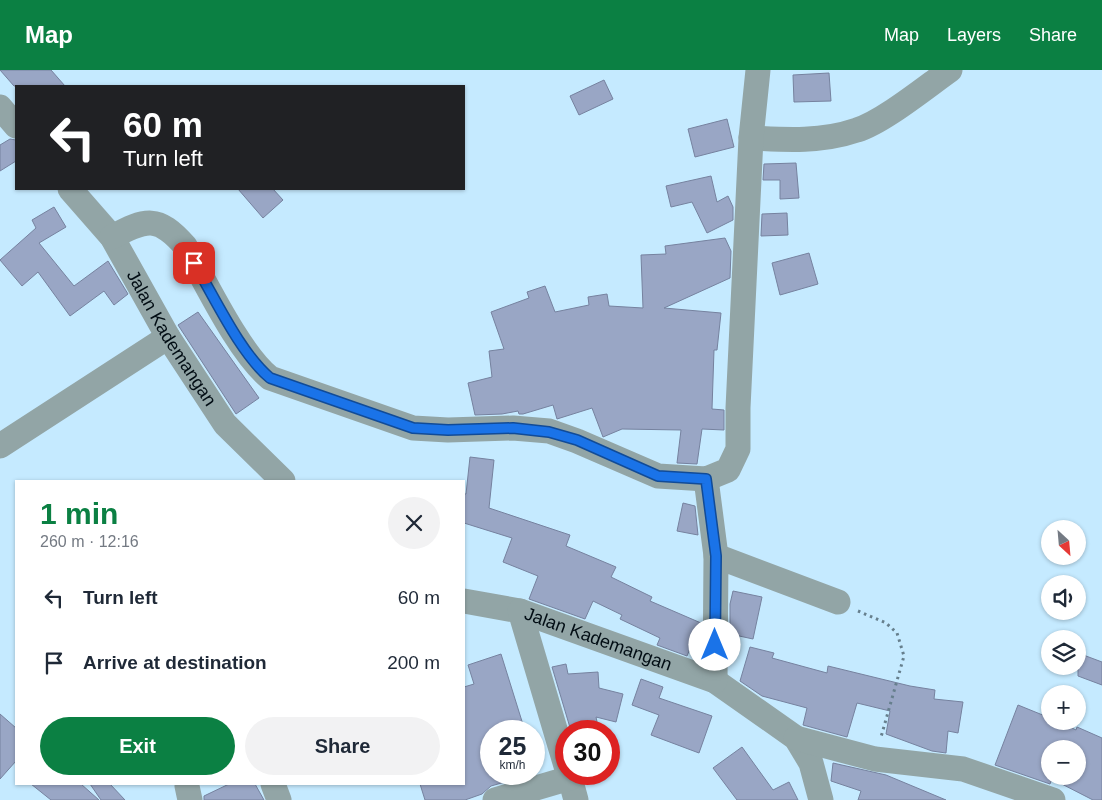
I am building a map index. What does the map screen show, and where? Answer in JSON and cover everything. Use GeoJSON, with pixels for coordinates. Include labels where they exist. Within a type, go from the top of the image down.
{"type":"FeatureCollection","features":[{"type":"Feature","properties":{"kind":"street"},"geometry":{"type":"LineString","coordinates":[[112,237],[128,228],[148,222],[161,224],[175,235],[185,246],[244,347],[258,368],[270,378],[413,428],[448,430],[513,428],[549,432],[577,440],[658,476],[706,479],[728,470],[738,450],[738,408],[751,138],[758,70]]}},
{"type":"Feature","properties":{"kind":"street"},"geometry":{"type":"LineString","coordinates":[[751,138],[797,141],[824,138],[858,130],[874,122],[950,70]]}},
{"type":"Feature","properties":{"kind":"street"},"geometry":{"type":"LineString","coordinates":[[0,107],[15,125]]}},
{"type":"Feature","properties":{"kind":"street","name":"Jalan Kademangan"},"geometry":{"type":"LineString","coordinates":[[71,190],[112,237],[168,337],[225,424],[282,480]]}},
{"type":"Feature","properties":{"kind":"street"},"geometry":{"type":"LineString","coordinates":[[0,446],[168,337]]}},
{"type":"Feature","properties":{"kind":"street"},"geometry":{"type":"LineString","coordinates":[[706,479],[716,556],[715,681]]}},
{"type":"Feature","properties":{"kind":"street"},"geometry":{"type":"LineString","coordinates":[[716,556],[838,602]]}},
{"type":"Feature","properties":{"kind":"street","name":"Jalan Kademangan"},"geometry":{"type":"LineString","coordinates":[[465,601],[520,611],[715,681],[796,738],[811,763],[821,800]]}},
{"type":"Feature","properties":{"kind":"street"},"geometry":{"type":"LineString","coordinates":[[520,611],[555,729]]}},
{"type":"Feature","properties":{"kind":"street"},"geometry":{"type":"LineString","coordinates":[[796,738],[875,759],[962,769],[994,790],[1053,800]]}},
{"type":"Feature","properties":{"kind":"street"},"geometry":{"type":"LineString","coordinates":[[495,800],[555,783]]}},
{"type":"Feature","properties":{"kind":"street"},"geometry":{"type":"LineString","coordinates":[[273,785],[279,800]]}},
{"type":"Feature","properties":{"kind":"path"},"geometry":{"type":"LineString","coordinates":[[838,602],[886,623],[898,633],[904,656],[875,759]]}},
{"type":"Feature","properties":{"kind":"building"},"geometry":{"type":"Polygon","coordinates":[[[0,70],[51,70],[64,85],[15,85],[0,70]]]}},
{"type":"Feature","properties":{"kind":"building"},"geometry":{"type":"Polygon","coordinates":[[[829,73],[831,101],[794,102],[793,75],[829,73]]]}},
{"type":"Feature","properties":{"kind":"building"},"geometry":{"type":"Polygon","coordinates":[[[604,80],[613,99],[579,115],[570,96],[604,80]]]}},
{"type":"Feature","properties":{"kind":"building"},"geometry":{"type":"Polygon","coordinates":[[[727,119],[734,147],[695,157],[688,129],[727,119]]]}},
{"type":"Feature","properties":{"kind":"building"},"geometry":{"type":"Polygon","coordinates":[[[10,139],[15,140],[15,162],[0,171],[0,145],[10,139]]]}},
{"type":"Feature","properties":{"kind":"building"},"geometry":{"type":"Polygon","coordinates":[[[796,163],[799,198],[780,199],[780,180],[763,180],[764,164],[796,163]]]}},
{"type":"Feature","properties":{"kind":"building"},"geometry":{"type":"Polygon","coordinates":[[[711,176],[717,202],[728,196],[733,207],[733,220],[707,233],[692,202],[671,207],[666,186],[711,176]]]}},
{"type":"Feature","properties":{"kind":"building"},"geometry":{"type":"Polygon","coordinates":[[[239,190],[274,190],[283,200],[263,218],[239,190]]]}},
{"type":"Feature","properties":{"kind":"building"},"geometry":{"type":"Polygon","coordinates":[[[54,207],[66,227],[39,243],[74,286],[108,261],[128,294],[114,305],[104,291],[70,316],[38,272],[22,286],[0,260],[36,228],[32,220],[54,207]]]}},
{"type":"Feature","properties":{"kind":"building"},"geometry":{"type":"Polygon","coordinates":[[[787,213],[788,235],[761,236],[762,214],[787,213]]]}},
{"type":"Feature","properties":{"kind":"building"},"geometry":{"type":"Polygon","coordinates":[[[725,238],[731,251],[730,278],[664,308],[721,313],[717,350],[714,350],[712,409],[724,410],[724,430],[702,429],[697,464],[677,463],[681,430],[622,429],[603,437],[592,408],[557,419],[553,405],[523,414],[519,414],[518,411],[502,414],[475,415],[468,383],[492,377],[489,351],[504,349],[491,312],[529,298],[527,292],[545,286],[555,312],[589,305],[588,297],[607,294],[609,306],[643,308],[641,255],[666,254],[665,246],[725,238]]]}},
{"type":"Feature","properties":{"kind":"building"},"geometry":{"type":"Polygon","coordinates":[[[809,253],[818,284],[780,295],[772,263],[809,253]]]}},
{"type":"Feature","properties":{"kind":"building"},"geometry":{"type":"Polygon","coordinates":[[[198,312],[259,398],[236,414],[178,325],[198,312]]]}},
{"type":"Feature","properties":{"kind":"building"},"geometry":{"type":"Polygon","coordinates":[[[470,457],[494,460],[489,508],[570,535],[566,546],[616,567],[611,577],[652,597],[650,601],[701,623],[687,656],[657,645],[660,638],[620,619],[622,615],[593,601],[585,619],[529,599],[538,576],[503,562],[512,538],[465,523],[470,457]]]}},
{"type":"Feature","properties":{"kind":"building"},"geometry":{"type":"Polygon","coordinates":[[[683,503],[695,506],[698,535],[677,531],[683,503]]]}},
{"type":"Feature","properties":{"kind":"building"},"geometry":{"type":"Polygon","coordinates":[[[733,591],[762,597],[753,639],[730,634],[730,604],[733,591]]]}},
{"type":"Feature","properties":{"kind":"building"},"geometry":{"type":"Polygon","coordinates":[[[750,647],[774,653],[772,658],[827,673],[828,666],[910,686],[935,690],[934,699],[963,702],[958,733],[948,731],[946,753],[932,751],[886,734],[890,711],[857,703],[847,737],[803,725],[807,708],[762,696],[740,681],[750,647]]]}},
{"type":"Feature","properties":{"kind":"building"},"geometry":{"type":"Polygon","coordinates":[[[501,654],[522,720],[480,720],[480,785],[494,785],[482,794],[465,800],[425,800],[420,785],[465,785],[465,687],[474,684],[468,665],[501,654]]]}},
{"type":"Feature","properties":{"kind":"building"},"geometry":{"type":"Polygon","coordinates":[[[1086,656],[1102,662],[1102,685],[1078,676],[1086,675],[1086,656]]]}},
{"type":"Feature","properties":{"kind":"building"},"geometry":{"type":"Polygon","coordinates":[[[566,664],[568,674],[598,672],[599,688],[623,694],[616,720],[596,717],[597,720],[568,720],[552,667],[566,664]]]}},
{"type":"Feature","properties":{"kind":"building"},"geometry":{"type":"Polygon","coordinates":[[[641,679],[663,687],[659,698],[712,716],[699,753],[651,735],[659,715],[632,705],[641,679]]]}},
{"type":"Feature","properties":{"kind":"building"},"geometry":{"type":"Polygon","coordinates":[[[1018,705],[1041,714],[1041,730],[1084,730],[1102,738],[1102,800],[1093,800],[1064,785],[1086,785],[1086,740],[1041,740],[1041,781],[995,765],[1018,705]]]}},
{"type":"Feature","properties":{"kind":"building"},"geometry":{"type":"Polygon","coordinates":[[[0,714],[15,727],[15,762],[0,779],[0,714]]]}},
{"type":"Feature","properties":{"kind":"building"},"geometry":{"type":"Polygon","coordinates":[[[742,747],[773,790],[789,782],[798,800],[737,800],[713,768],[742,747]]]}},
{"type":"Feature","properties":{"kind":"building"},"geometry":{"type":"Polygon","coordinates":[[[833,763],[886,775],[946,800],[858,800],[861,791],[831,781],[833,763]]]}},
{"type":"Feature","properties":{"kind":"building"},"geometry":{"type":"Polygon","coordinates":[[[32,785],[82,785],[99,800],[51,800],[32,785]]]}},
{"type":"Feature","properties":{"kind":"building"},"geometry":{"type":"Polygon","coordinates":[[[91,785],[111,785],[125,800],[101,800],[91,785]]]}},
{"type":"Feature","properties":{"kind":"building"},"geometry":{"type":"Polygon","coordinates":[[[227,785],[256,785],[264,800],[204,800],[204,796],[227,785]]]}},
{"type":"Feature","properties":{"kind":"route"},"geometry":{"type":"LineString","coordinates":[[194,263],[244,347],[258,368],[270,378],[413,428],[448,430],[513,428],[549,432],[577,440],[658,476],[706,479],[716,556],[715,645]]}}]}
